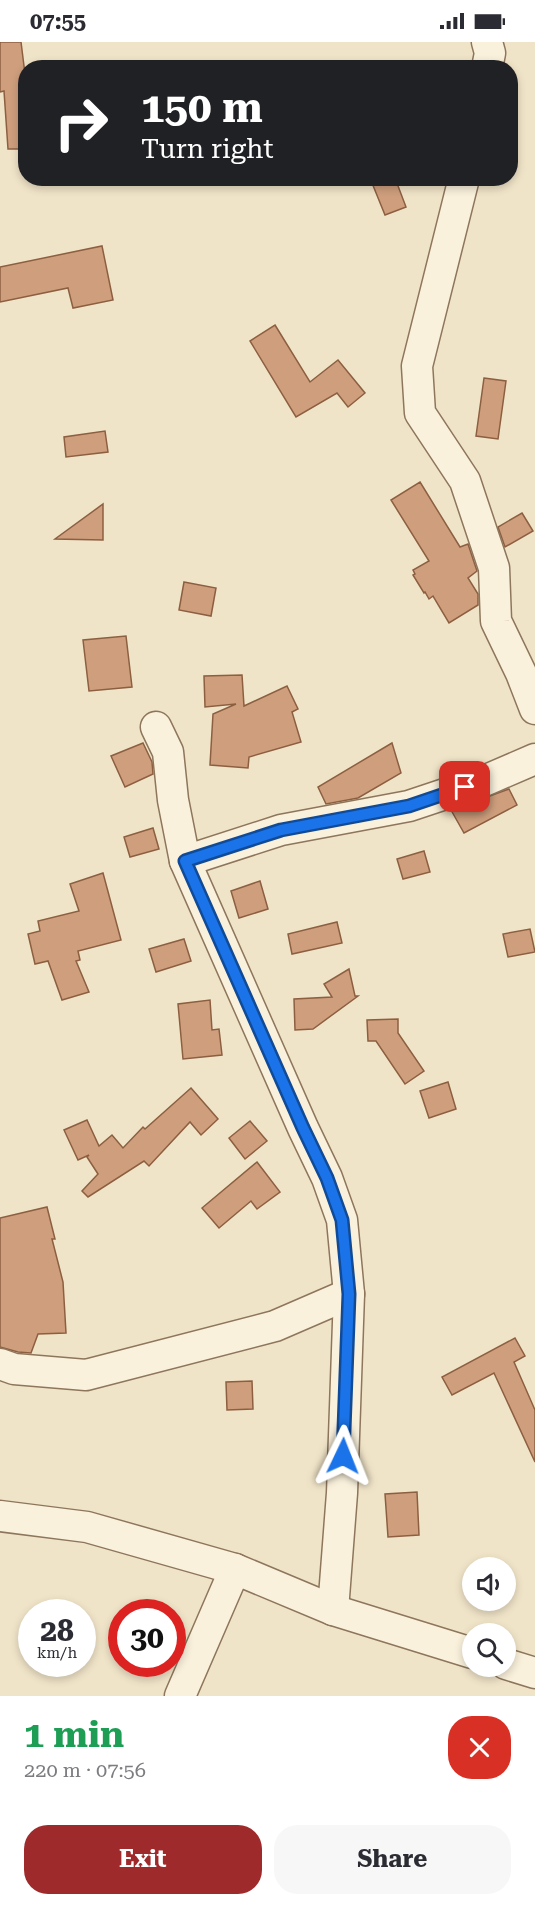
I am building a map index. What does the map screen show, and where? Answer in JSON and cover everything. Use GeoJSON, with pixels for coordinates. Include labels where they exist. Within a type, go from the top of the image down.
{"type":"FeatureCollection","features":[{"type":"Feature","properties":{"kind":"street"},"geometry":{"type":"LineString","coordinates":[[488,42],[489,60]]}},
{"type":"Feature","properties":{"kind":"street"},"geometry":{"type":"LineString","coordinates":[[462,186],[417,366],[420,413],[465,481],[494,568],[496,621],[535,709]]}},
{"type":"Feature","properties":{"kind":"street"},"geometry":{"type":"LineString","coordinates":[[156,727],[168,752],[173,800],[185,861],[327,1178],[342,1220],[349,1294],[342,1493],[333,1610]]}},
{"type":"Feature","properties":{"kind":"street"},"geometry":{"type":"LineString","coordinates":[[185,861],[281,830],[409,806],[484,781],[535,759]]}},
{"type":"Feature","properties":{"kind":"street"},"geometry":{"type":"LineString","coordinates":[[0,1364],[14,1369],[86,1375],[275,1326],[349,1294]]}},
{"type":"Feature","properties":{"kind":"street"},"geometry":{"type":"LineString","coordinates":[[0,1516],[87,1527],[235,1569],[333,1610],[462,1650]]}},
{"type":"Feature","properties":{"kind":"street"},"geometry":{"type":"LineString","coordinates":[[180,1696],[235,1569]]}},
{"type":"Feature","properties":{"kind":"street"},"geometry":{"type":"LineString","coordinates":[[516,1667],[535,1673]]}},
{"type":"Feature","properties":{"kind":"building"},"geometry":{"type":"Polygon","coordinates":[[[0,42],[21,42],[23,60],[18,60],[18,149],[8,149],[4,91],[0,92],[0,42]]]}},
{"type":"Feature","properties":{"kind":"building"},"geometry":{"type":"Polygon","coordinates":[[[373,186],[398,186],[406,207],[385,215],[373,186]]]}},
{"type":"Feature","properties":{"kind":"building"},"geometry":{"type":"Polygon","coordinates":[[[102,246],[113,300],[73,308],[68,288],[0,302],[0,267],[102,246]]]}},
{"type":"Feature","properties":{"kind":"building"},"geometry":{"type":"Polygon","coordinates":[[[275,325],[310,382],[338,360],[365,393],[348,407],[337,393],[296,417],[250,341],[275,325]]]}},
{"type":"Feature","properties":{"kind":"building"},"geometry":{"type":"Polygon","coordinates":[[[484,378],[506,381],[498,439],[476,436],[484,378]]]}},
{"type":"Feature","properties":{"kind":"building"},"geometry":{"type":"Polygon","coordinates":[[[105,431],[108,452],[66,457],[64,437],[105,431]]]}},
{"type":"Feature","properties":{"kind":"building"},"geometry":{"type":"Polygon","coordinates":[[[420,482],[460,547],[468,544],[477,571],[468,578],[478,594],[478,605],[449,623],[433,596],[429,599],[413,575],[415,574],[413,570],[429,561],[391,500],[420,482]]]}},
{"type":"Feature","properties":{"kind":"building"},"geometry":{"type":"Polygon","coordinates":[[[103,504],[103,540],[55,539],[103,504]]]}},
{"type":"Feature","properties":{"kind":"building"},"geometry":{"type":"Polygon","coordinates":[[[522,513],[533,531],[505,547],[498,527],[522,513]]]}},
{"type":"Feature","properties":{"kind":"building"},"geometry":{"type":"Polygon","coordinates":[[[184,582],[216,588],[211,616],[179,610],[184,582]]]}},
{"type":"Feature","properties":{"kind":"building"},"geometry":{"type":"Polygon","coordinates":[[[126,636],[132,687],[89,691],[83,640],[126,636]]]}},
{"type":"Feature","properties":{"kind":"building"},"geometry":{"type":"Polygon","coordinates":[[[242,675],[244,706],[287,686],[298,709],[292,712],[301,742],[249,757],[248,768],[210,765],[213,714],[236,704],[205,707],[204,676],[242,675]]]}},
{"type":"Feature","properties":{"kind":"building"},"geometry":{"type":"Polygon","coordinates":[[[143,743],[152,762],[153,774],[125,787],[111,756],[143,743]]]}},
{"type":"Feature","properties":{"kind":"building"},"geometry":{"type":"Polygon","coordinates":[[[392,743],[401,773],[358,798],[326,804],[318,787],[392,743]]]}},
{"type":"Feature","properties":{"kind":"building"},"geometry":{"type":"Polygon","coordinates":[[[509,789],[517,805],[464,833],[451,810],[509,789]]]}},
{"type":"Feature","properties":{"kind":"building"},"geometry":{"type":"Polygon","coordinates":[[[153,828],[159,849],[130,857],[124,837],[153,828]]]}},
{"type":"Feature","properties":{"kind":"building"},"geometry":{"type":"Polygon","coordinates":[[[424,851],[430,872],[403,879],[397,859],[424,851]]]}},
{"type":"Feature","properties":{"kind":"building"},"geometry":{"type":"Polygon","coordinates":[[[103,873],[121,940],[78,951],[80,960],[76,961],[89,992],[62,1000],[48,961],[35,964],[28,934],[40,931],[38,921],[79,911],[70,884],[103,873]]]}},
{"type":"Feature","properties":{"kind":"building"},"geometry":{"type":"Polygon","coordinates":[[[260,881],[268,909],[239,918],[231,891],[260,881]]]}},
{"type":"Feature","properties":{"kind":"building"},"geometry":{"type":"Polygon","coordinates":[[[337,922],[342,943],[292,954],[288,934],[337,922]]]}},
{"type":"Feature","properties":{"kind":"building"},"geometry":{"type":"Polygon","coordinates":[[[530,929],[535,952],[508,957],[503,934],[530,929]]]}},
{"type":"Feature","properties":{"kind":"building"},"geometry":{"type":"Polygon","coordinates":[[[184,939],[191,961],[156,972],[149,949],[184,939]]]}},
{"type":"Feature","properties":{"kind":"building"},"geometry":{"type":"Polygon","coordinates":[[[349,969],[355,996],[358,996],[313,1029],[295,1030],[294,999],[332,997],[324,984],[349,969]]]}},
{"type":"Feature","properties":{"kind":"building"},"geometry":{"type":"Polygon","coordinates":[[[210,1000],[212,1030],[219,1029],[222,1055],[183,1059],[178,1004],[210,1000]]]}},
{"type":"Feature","properties":{"kind":"building"},"geometry":{"type":"Polygon","coordinates":[[[398,1019],[398,1033],[424,1071],[405,1084],[376,1041],[368,1041],[367,1020],[398,1019]]]}},
{"type":"Feature","properties":{"kind":"building"},"geometry":{"type":"Polygon","coordinates":[[[448,1082],[456,1109],[429,1118],[420,1091],[448,1082]]]}},
{"type":"Feature","properties":{"kind":"building"},"geometry":{"type":"Polygon","coordinates":[[[191,1088],[218,1119],[201,1135],[190,1122],[149,1166],[144,1161],[88,1197],[82,1191],[98,1174],[87,1157],[89,1155],[78,1160],[64,1130],[87,1120],[99,1146],[112,1135],[123,1148],[143,1127],[145,1129],[191,1088]]]}},
{"type":"Feature","properties":{"kind":"building"},"geometry":{"type":"Polygon","coordinates":[[[250,1121],[267,1141],[245,1159],[229,1138],[250,1121]]]}},
{"type":"Feature","properties":{"kind":"building"},"geometry":{"type":"Polygon","coordinates":[[[257,1162],[280,1192],[257,1209],[251,1201],[219,1228],[202,1208],[257,1162]]]}},
{"type":"Feature","properties":{"kind":"building"},"geometry":{"type":"Polygon","coordinates":[[[47,1207],[63,1282],[66,1333],[38,1334],[31,1353],[18,1352],[0,1347],[0,1218],[47,1207]]]}},
{"type":"Feature","properties":{"kind":"building"},"geometry":{"type":"Polygon","coordinates":[[[515,1338],[525,1356],[514,1362],[535,1410],[535,1462],[494,1373],[452,1395],[442,1377],[515,1338]]]}},
{"type":"Feature","properties":{"kind":"building"},"geometry":{"type":"Polygon","coordinates":[[[252,1381],[253,1409],[227,1410],[226,1382],[252,1381]]]}},
{"type":"Feature","properties":{"kind":"building"},"geometry":{"type":"Polygon","coordinates":[[[417,1492],[419,1535],[388,1537],[385,1494],[417,1492]]]}},
{"type":"Feature","properties":{"kind":"route"},"geometry":{"type":"LineString","coordinates":[[343,1456],[349,1294],[342,1220],[327,1178],[185,861],[281,830],[409,806],[465,787]]}}]}
